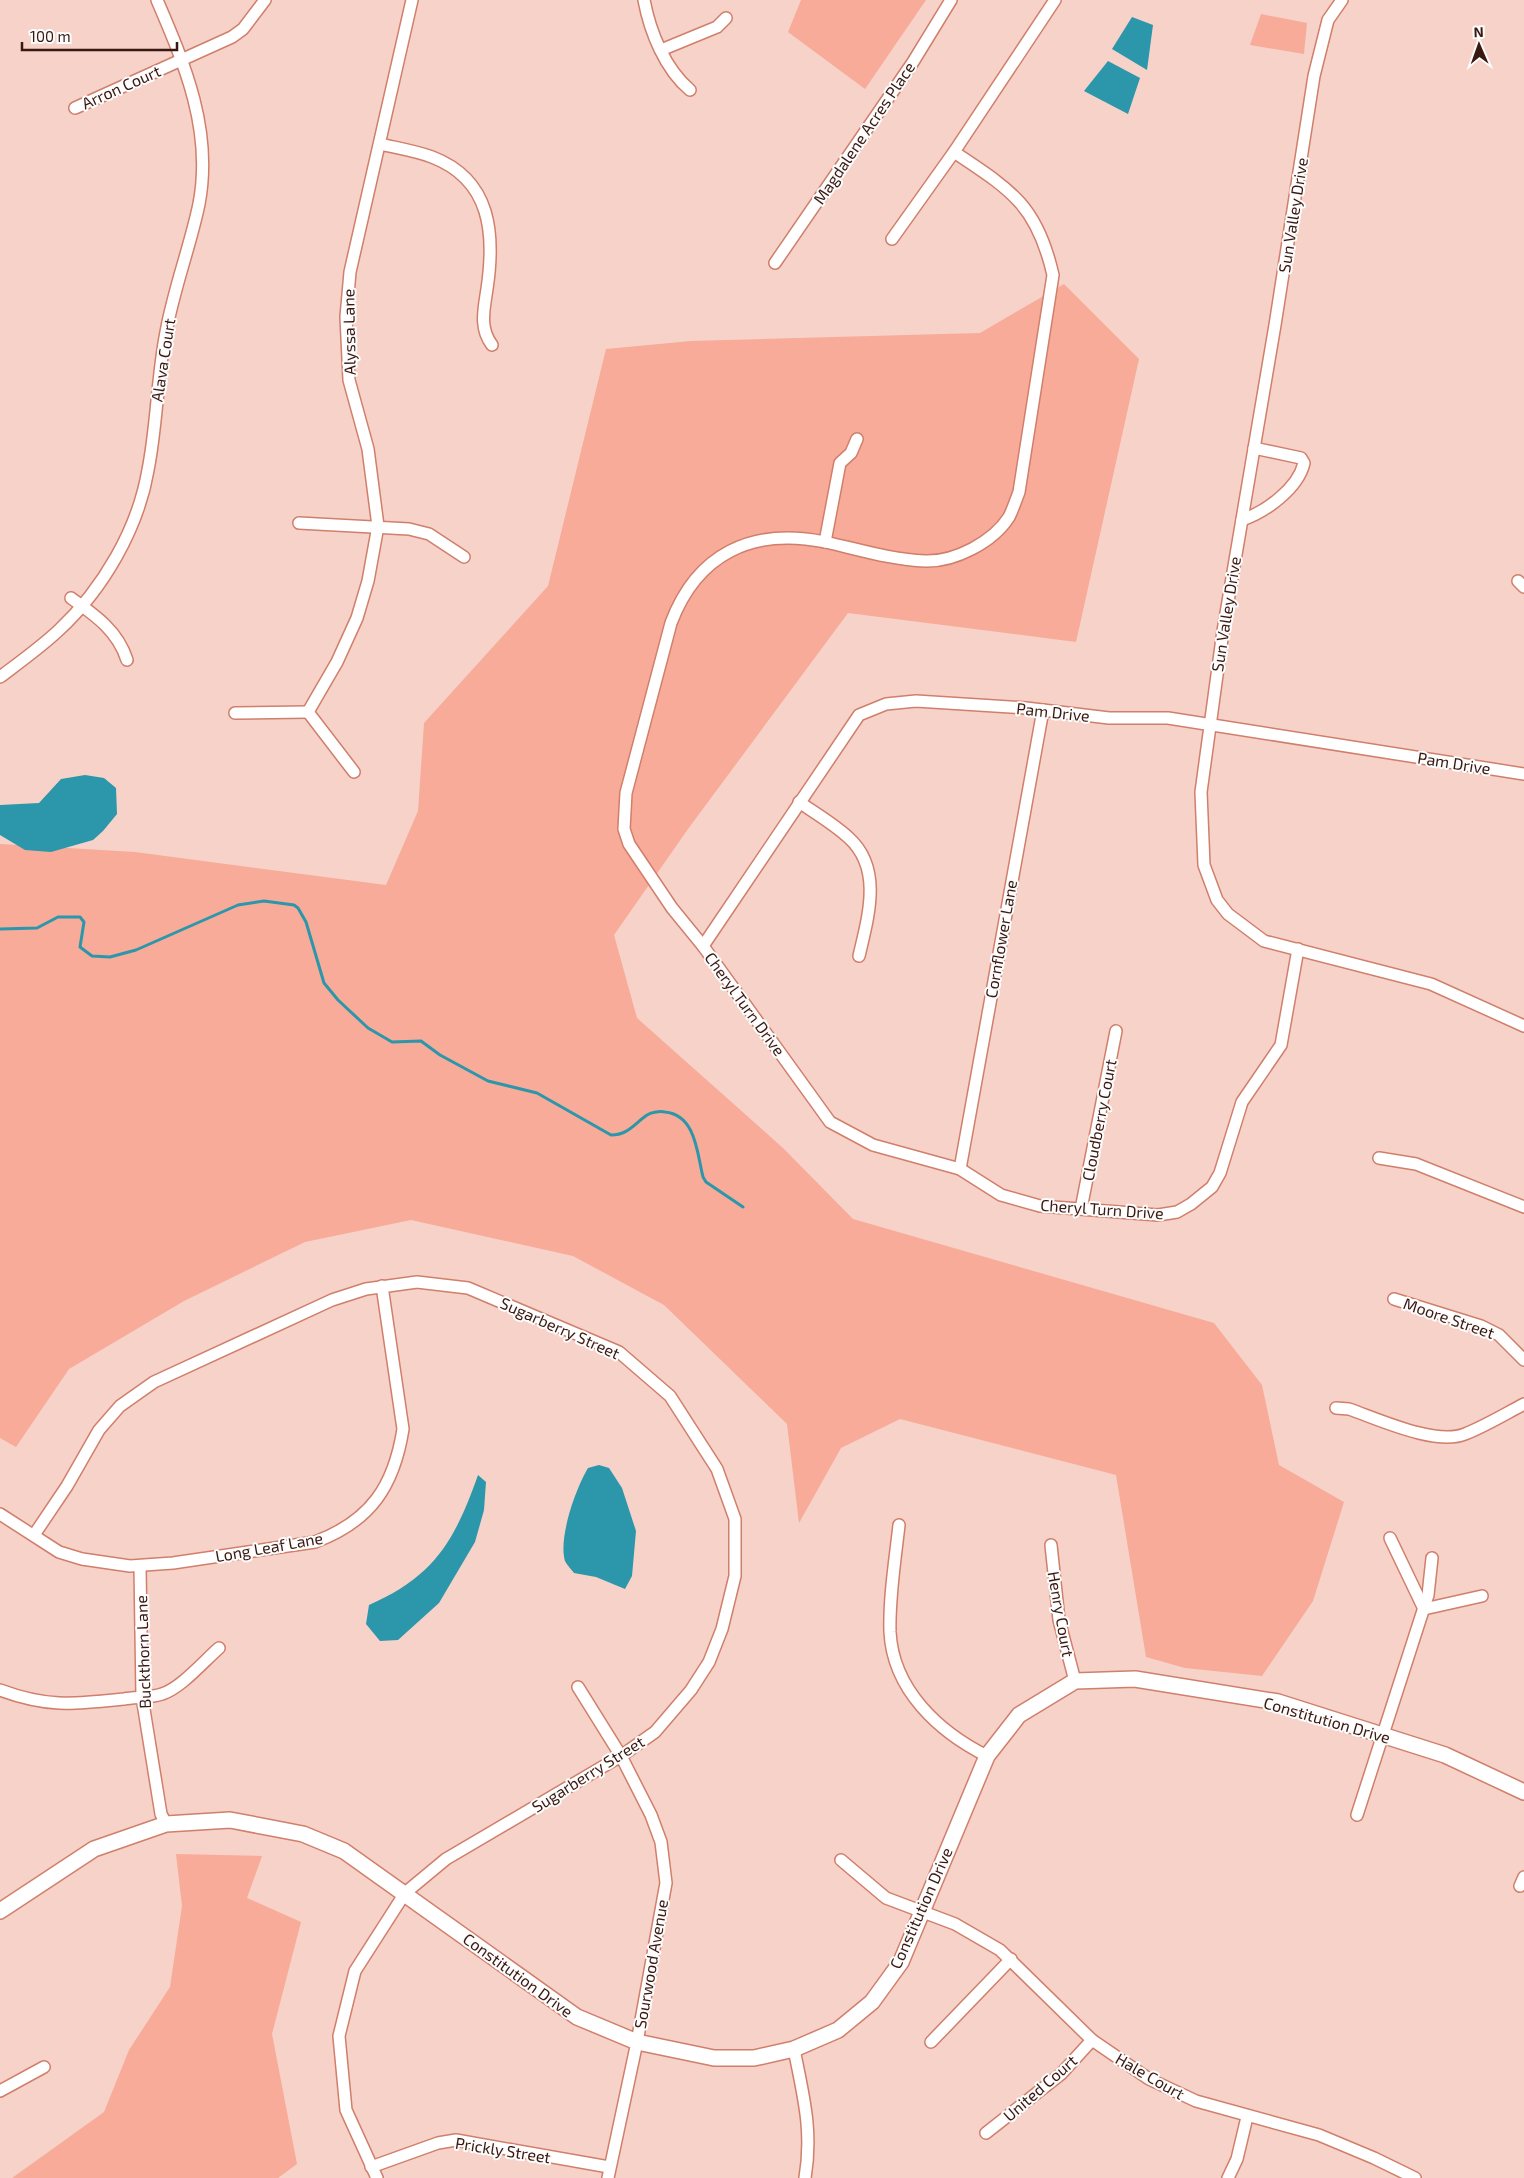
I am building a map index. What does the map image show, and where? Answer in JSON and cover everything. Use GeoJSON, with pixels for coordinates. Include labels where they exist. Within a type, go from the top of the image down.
{"type":"FeatureCollection","features":[{"type":"Feature","properties":{"kind":"street","name":"Alava Court"},"geometry":{"type":"LineString","coordinates":[[0,677],[59,630],[81,606],[120,549],[134,518],[146,482],[167,322],[199,203],[203,158],[198,113],[183,60],[156,0]]}},
{"type":"Feature","properties":{"kind":"street","name":"Arron Court"},"geometry":{"type":"LineString","coordinates":[[74,108],[183,60],[243,29],[265,0]]}},
{"type":"Feature","properties":{"kind":"street","name":"Alyssa Lane"},"geometry":{"type":"LineString","coordinates":[[308,712],[337,662],[357,618],[366,589],[378,526],[368,449],[349,380],[346,317],[350,272],[412,0]]}},
{"type":"Feature","properties":{"kind":"street"},"geometry":{"type":"LineString","coordinates":[[644,0],[661,50],[672,72],[690,90]]}},
{"type":"Feature","properties":{"kind":"street","name":"Magdalene Acres Place"},"geometry":{"type":"LineString","coordinates":[[775,263],[913,62],[951,0]]}},
{"type":"Feature","properties":{"kind":"street"},"geometry":{"type":"LineString","coordinates":[[892,238],[954,152],[1055,0]]}},
{"type":"Feature","properties":{"kind":"street","name":"Sun Valley Drive"},"geometry":{"type":"LineString","coordinates":[[1338,1],[1328,20],[1314,76],[1209,724],[1200,792],[1202,847],[1209,882],[1217,900],[1228,914],[1248,931],[1264,941],[1432,984],[1524,1026]]}},
{"type":"Feature","properties":{"kind":"street"},"geometry":{"type":"LineString","coordinates":[[661,50],[718,27],[726,18]]}},
{"type":"Feature","properties":{"kind":"street"},"geometry":{"type":"LineString","coordinates":[[380,144],[426,155],[443,162],[461,174],[476,191],[488,218],[492,246],[483,323],[492,344]]}},
{"type":"Feature","properties":{"kind":"street","name":"Cheryl Turn Drive"},"geometry":{"type":"LineString","coordinates":[[954,152],[993,178],[1019,199],[1040,233],[1053,275],[1019,492],[1008,517],[978,547],[945,559],[925,561],[825,542],[780,539],[739,547],[721,555],[704,568],[680,600],[671,623],[626,793],[624,829],[629,844],[640,864],[703,946],[830,1122],[873,1145],[960,1169],[1001,1195],[1040,1206],[1158,1216],[1177,1212],[1212,1187],[1220,1173],[1242,1102],[1281,1045],[1298,950]]}},
{"type":"Feature","properties":{"kind":"street"},"geometry":{"type":"LineString","coordinates":[[825,542],[840,463],[851,453],[857,439]]}},
{"type":"Feature","properties":{"kind":"street"},"geometry":{"type":"LineString","coordinates":[[1242,520],[1255,516],[1269,506],[1299,477],[1304,463],[1301,458],[1254,448]]}},
{"type":"Feature","properties":{"kind":"street"},"geometry":{"type":"LineString","coordinates":[[299,523],[409,528],[428,534],[464,557]]}},
{"type":"Feature","properties":{"kind":"street"},"geometry":{"type":"LineString","coordinates":[[71,598],[115,634],[123,647],[127,660]]}},
{"type":"Feature","properties":{"kind":"street","name":"Pam Drive"},"geometry":{"type":"LineString","coordinates":[[703,946],[859,715],[886,704],[916,701],[1043,710],[1109,718],[1168,718],[1524,774]]}},
{"type":"Feature","properties":{"kind":"street","name":"Cornflower Lane"},"geometry":{"type":"LineString","coordinates":[[960,1169],[1043,710]]}},
{"type":"Feature","properties":{"kind":"street"},"geometry":{"type":"LineString","coordinates":[[234,713],[308,712],[354,772]]}},
{"type":"Feature","properties":{"kind":"street"},"geometry":{"type":"LineString","coordinates":[[799,802],[849,838],[864,856],[870,878],[871,908],[859,956]]}},
{"type":"Feature","properties":{"kind":"street","name":"Cloudberry Court"},"geometry":{"type":"LineString","coordinates":[[1081,1209],[1116,1031]]}},
{"type":"Feature","properties":{"kind":"street"},"geometry":{"type":"LineString","coordinates":[[1380,1158],[1416,1164],[1524,1207]]}},
{"type":"Feature","properties":{"kind":"street","name":"Sugarberry Street"},"geometry":{"type":"LineString","coordinates":[[34,1535],[67,1486],[99,1430],[120,1406],[154,1382],[332,1300],[366,1289],[417,1282],[468,1288],[619,1352],[670,1396],[717,1469],[735,1519],[735,1576],[722,1629],[709,1662],[685,1698],[654,1732],[621,1756],[446,1859],[405,1893],[355,1971],[339,2036],[346,2110],[376,2178]]}},
{"type":"Feature","properties":{"kind":"street","name":"Long Leaf Lane"},"geometry":{"type":"LineString","coordinates":[[0,1514],[59,1552],[82,1560],[140,1567],[316,1542],[334,1535],[352,1524],[382,1494],[393,1472],[403,1429],[382,1286]]}},
{"type":"Feature","properties":{"kind":"street","name":"Moore Street"},"geometry":{"type":"LineString","coordinates":[[1394,1299],[1481,1326],[1499,1336],[1524,1360]]}},
{"type":"Feature","properties":{"kind":"street"},"geometry":{"type":"LineString","coordinates":[[1336,1408],[1349,1409],[1429,1435],[1446,1437],[1464,1435],[1524,1404]]}},
{"type":"Feature","properties":{"kind":"street"},"geometry":{"type":"LineString","coordinates":[[899,1526],[891,1602],[890,1634],[895,1657],[907,1687],[927,1714],[950,1734],[987,1756]]}},
{"type":"Feature","properties":{"kind":"street"},"geometry":{"type":"LineString","coordinates":[[1390,1538],[1424,1609]]}},
{"type":"Feature","properties":{"kind":"street","name":"Henry Court"},"geometry":{"type":"LineString","coordinates":[[1051,1545],[1059,1620],[1075,1681]]}},
{"type":"Feature","properties":{"kind":"street"},"geometry":{"type":"LineString","coordinates":[[1357,1815],[1424,1609],[1430,1586],[1432,1558]]}},
{"type":"Feature","properties":{"kind":"street","name":"Buckthorn Lane"},"geometry":{"type":"LineString","coordinates":[[140,1567],[142,1696],[161,1814],[166,1824]]}},
{"type":"Feature","properties":{"kind":"street"},"geometry":{"type":"LineString","coordinates":[[1424,1609],[1482,1596]]}},
{"type":"Feature","properties":{"kind":"street"},"geometry":{"type":"LineString","coordinates":[[0,1690],[21,1698],[52,1704],[163,1694],[176,1686],[219,1648]]}},
{"type":"Feature","properties":{"kind":"street","name":"Constitution Drive"},"geometry":{"type":"LineString","coordinates":[[0,1911],[94,1849],[166,1824],[230,1820],[303,1834],[344,1851],[577,2017],[637,2042],[714,2058],[754,2058],[794,2049],[838,2030],[872,2002],[901,1962],[920,1911],[987,1756],[1019,1715],[1075,1681],[1135,1679],[1278,1702],[1445,1756],[1524,1792]]}},
{"type":"Feature","properties":{"kind":"street","name":"Sourwood Avenue"},"geometry":{"type":"LineString","coordinates":[[578,1687],[621,1756],[651,1815],[661,1842],[666,1882],[637,2042],[608,2173]]}},
{"type":"Feature","properties":{"kind":"street","name":"Hale Court"},"geometry":{"type":"LineString","coordinates":[[842,1860],[886,1898],[968,1930],[1011,1959],[1092,2040],[1149,2079],[1178,2094],[1247,2117],[1319,2135],[1415,2178]]}},
{"type":"Feature","properties":{"kind":"street"},"geometry":{"type":"LineString","coordinates":[[930,2042],[1011,1959]]}},
{"type":"Feature","properties":{"kind":"street","name":"United Court"},"geometry":{"type":"LineString","coordinates":[[986,2133],[1061,2074],[1092,2040]]}},
{"type":"Feature","properties":{"kind":"street"},"geometry":{"type":"LineString","coordinates":[[794,2049],[807,2104],[809,2155],[805,2178]]}},
{"type":"Feature","properties":{"kind":"street"},"geometry":{"type":"LineString","coordinates":[[0,2091],[44,2067]]}},
{"type":"Feature","properties":{"kind":"street"},"geometry":{"type":"LineString","coordinates":[[1228,2178],[1237,2159],[1247,2117]]}},
{"type":"Feature","properties":{"kind":"street","name":"Prickly Street"},"geometry":{"type":"LineString","coordinates":[[371,2167],[438,2143],[456,2140],[608,2173]]}},
{"type":"Feature","properties":{"kind":"shaded area"},"geometry":{"type":"Polygon","coordinates":[[[801,0],[926,0],[865,89],[788,32],[801,0]]]}},
{"type":"Feature","properties":{"kind":"shaded area"},"geometry":{"type":"Polygon","coordinates":[[[1261,14],[1307,23],[1304,54],[1250,45],[1261,14]]]}},
{"type":"Feature","properties":{"kind":"shaded area"},"geometry":{"type":"Polygon","coordinates":[[[1064,284],[1139,359],[1076,642],[848,613],[688,829],[614,935],[637,1018],[783,1148],[853,1219],[1214,1323],[1262,1385],[1279,1465],[1344,1502],[1313,1601],[1262,1676],[1185,1668],[1146,1657],[1116,1475],[900,1419],[841,1448],[799,1523],[787,1424],[664,1305],[573,1256],[411,1220],[305,1242],[184,1301],[69,1369],[16,1447],[0,1438],[0,844],[135,852],[386,885],[418,811],[424,723],[548,586],[606,349],[691,341],[980,333],[1064,284]]]}},
{"type":"Feature","properties":{"kind":"shaded area"},"geometry":{"type":"Polygon","coordinates":[[[176,1854],[262,1856],[247,1898],[301,1922],[272,2034],[297,2164],[278,2178],[12,2178],[104,2112],[129,2050],[170,1987],[182,1906],[176,1854]]]}},
{"type":"Feature","properties":{"kind":"water"},"geometry":{"type":"Polygon","coordinates":[[[1132,17],[1153,25],[1147,70],[1112,49],[1132,17]]]}},
{"type":"Feature","properties":{"kind":"water"},"geometry":{"type":"Polygon","coordinates":[[[1108,61],[1140,78],[1128,114],[1084,91],[1108,61]]]}},
{"type":"Feature","properties":{"kind":"water"},"geometry":{"type":"Polygon","coordinates":[[[85,775],[104,778],[116,788],[117,814],[93,840],[51,852],[25,850],[0,835],[0,805],[39,803],[61,779],[85,775]]]}},
{"type":"Feature","properties":{"kind":"water"},"geometry":{"type":"Polygon","coordinates":[[[599,1465],[609,1468],[622,1488],[636,1531],[632,1576],[625,1589],[596,1577],[574,1573],[565,1561],[563,1551],[569,1513],[588,1468],[599,1465]]]}},
{"type":"Feature","properties":{"kind":"water"},"geometry":{"type":"Polygon","coordinates":[[[478,1475],[486,1482],[484,1510],[475,1542],[439,1603],[398,1640],[380,1641],[366,1624],[369,1605],[411,1582],[440,1554],[461,1519],[478,1475]]]}},
{"type":"Feature","properties":{"kind":"waterway"},"geometry":{"type":"LineString","coordinates":[[0,929],[37,928],[58,917],[80,917],[84,922],[80,947],[92,956],[110,957],[136,950],[238,905],[264,901],[294,905],[298,908],[306,922],[324,983],[338,1000],[368,1028],[392,1042],[421,1041],[440,1055],[488,1081],[537,1093],[611,1135],[617,1135],[626,1131],[651,1113],[663,1112],[675,1115],[683,1120],[689,1128],[697,1147],[703,1177],[706,1182],[743,1207]]}}]}
